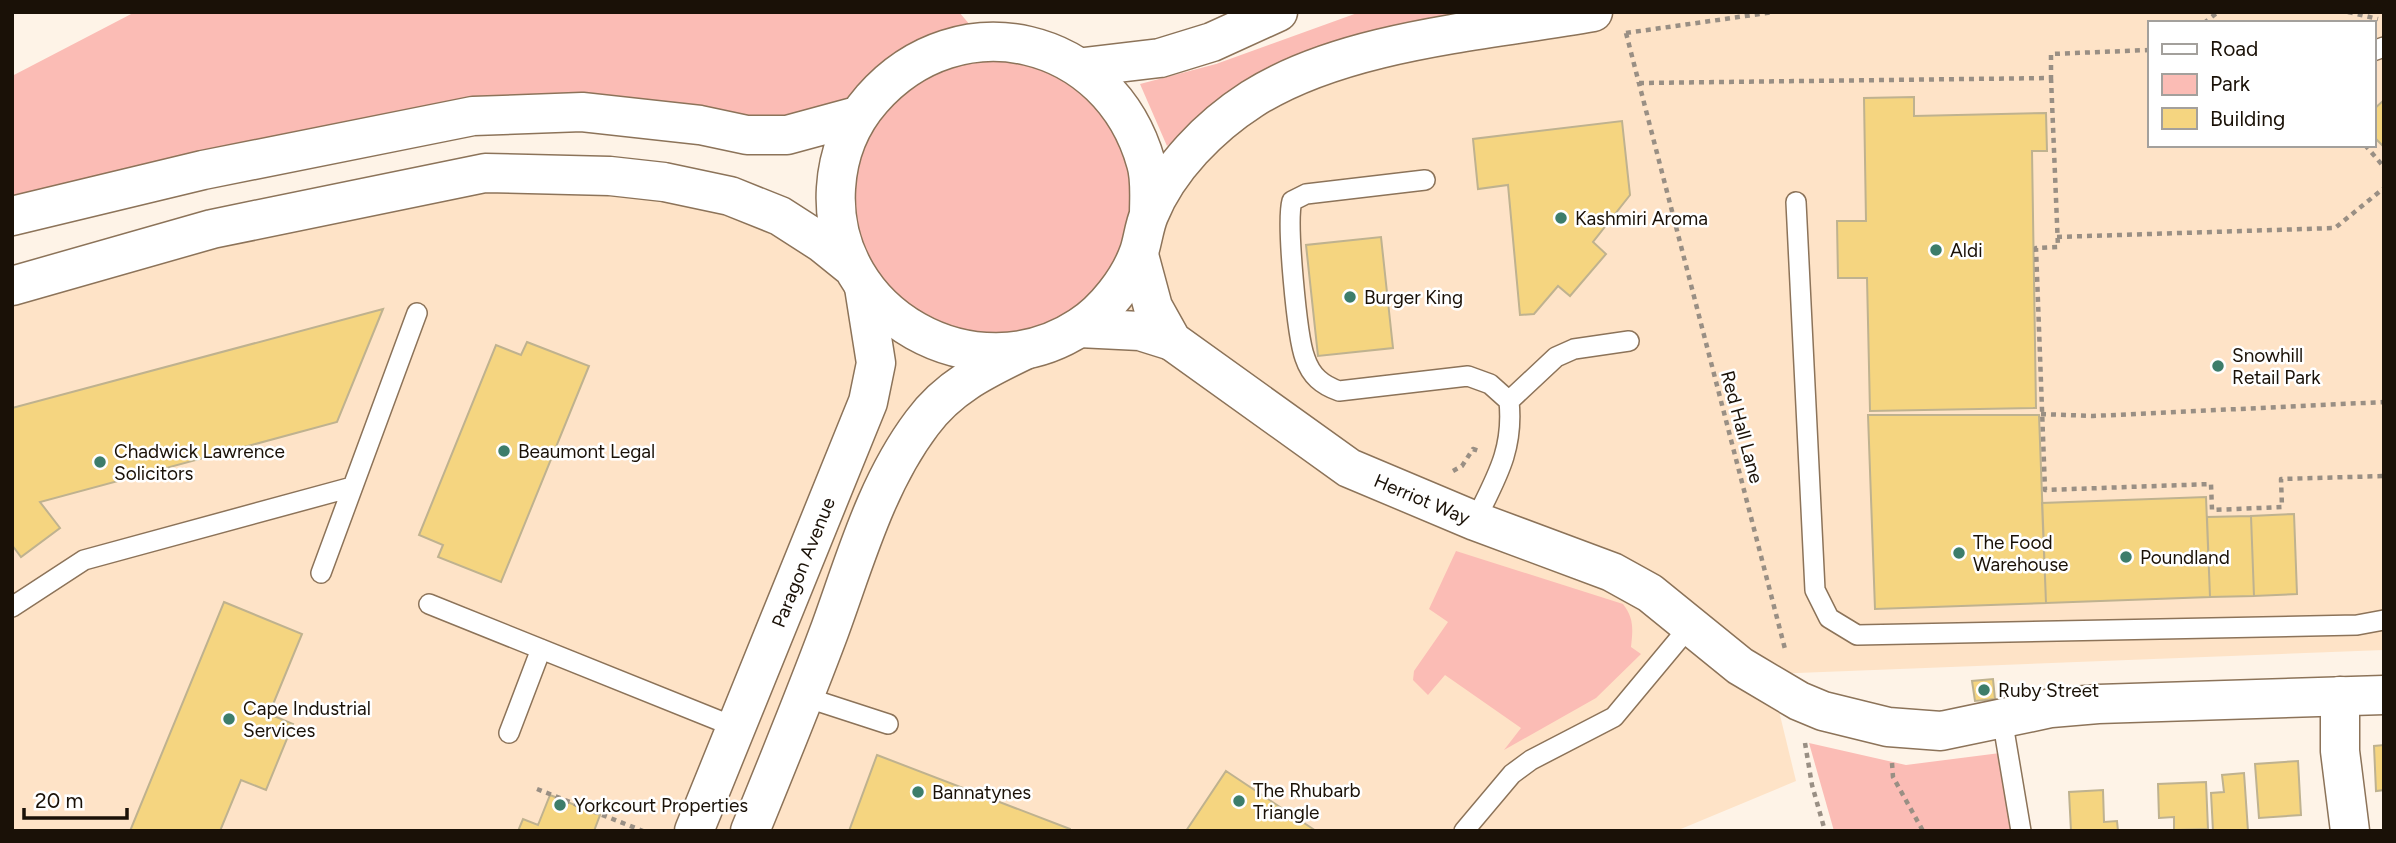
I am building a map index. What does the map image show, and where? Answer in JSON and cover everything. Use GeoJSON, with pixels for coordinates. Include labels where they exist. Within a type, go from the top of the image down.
{"type":"FeatureCollection","features":[{"type":"Feature","properties":{"kind":"main road"},"geometry":{"type":"LineString","coordinates":[[1084,67],[1160,58],[1212,42],[1278,12]]}},
{"type":"Feature","properties":{"kind":"main road"},"geometry":{"type":"LineString","coordinates":[[750,831],[805,697],[874,509],[922,421],[968,377],[1079,328],[1116,293],[1139,255],[1149,215],[1173,172],[1210,131],[1253,98],[1302,75],[1371,50],[1603,23]]}},
{"type":"Feature","properties":{"kind":"main road","name":"Paragon Avenue"},"geometry":{"type":"LineString","coordinates":[[694,831],[868,402],[876,363],[858,277],[836,216],[836,187],[842,150],[857,116],[892,76],[932,51],[982,39],[1038,45],[1084,67],[1111,92],[1132,123],[1148,167],[1149,215]]}},
{"type":"Feature","properties":{"kind":"main road"},"geometry":{"type":"LineString","coordinates":[[12,216],[203,170],[473,116],[582,112],[688,123],[747,135],[787,135],[857,116]]}},
{"type":"Feature","properties":{"kind":"main road"},"geometry":{"type":"LineString","coordinates":[[12,286],[212,229],[485,173],[610,176],[664,182],[730,195],[779,216],[822,243],[858,277],[884,310],[924,338],[963,351],[1026,350]]}},
{"type":"Feature","properties":{"kind":"main road","name":"Herriot Way"},"geometry":{"type":"LineString","coordinates":[[1139,255],[1153,307],[1172,341]]}},
{"type":"Feature","properties":{"kind":"main road","name":"Herriot Way"},"geometry":{"type":"LineString","coordinates":[[1079,328],[1140,331],[1172,341],[1349,468],[1475,521],[1612,572],[1650,593],[1740,666],[1799,701]]}},
{"type":"Feature","properties":{"kind":"main road"},"geometry":{"type":"LineString","coordinates":[[1799,701],[1823,711],[1888,727],[1941,731],[2052,708],[2098,704],[2384,695]]}},
{"type":"Feature","properties":{"kind":"main road"},"geometry":{"type":"LineString","coordinates":[[2340,696],[2340,751],[2350,831]]}},
{"type":"Feature","properties":{"kind":"lane"},"geometry":{"type":"LineString","coordinates":[[1425,180],[1316,192],[1293,201],[1289,213],[1304,358],[1323,385],[1339,391],[1468,376],[1490,384],[1509,401],[1512,430],[1504,458],[1475,521]]}},
{"type":"Feature","properties":{"kind":"lane"},"geometry":{"type":"LineString","coordinates":[[1796,202],[1815,590],[1829,618],[1857,635],[2357,625],[2384,620]]}},
{"type":"Feature","properties":{"kind":"lane"},"geometry":{"type":"LineString","coordinates":[[321,573],[417,313]]}},
{"type":"Feature","properties":{"kind":"lane"},"geometry":{"type":"LineString","coordinates":[[1509,401],[1556,357],[1574,349],[1629,341]]}},
{"type":"Feature","properties":{"kind":"lane"},"geometry":{"type":"LineString","coordinates":[[12,607],[84,560],[352,487]]}},
{"type":"Feature","properties":{"kind":"lane"},"geometry":{"type":"LineString","coordinates":[[429,604],[735,727]]}},
{"type":"Feature","properties":{"kind":"lane"},"geometry":{"type":"LineString","coordinates":[[1464,831],[1512,774],[1531,760],[1614,717],[1689,627]]}},
{"type":"Feature","properties":{"kind":"lane"},"geometry":{"type":"LineString","coordinates":[[509,733],[541,649]]}},
{"type":"Feature","properties":{"kind":"lane"},"geometry":{"type":"LineString","coordinates":[[805,697],[888,724]]}},
{"type":"Feature","properties":{"kind":"lane"},"geometry":{"type":"LineString","coordinates":[[2002,718],[2021,831]]}},
{"type":"Feature","properties":{"kind":"path"},"geometry":{"type":"LineString","coordinates":[[1603,23],[1626,33],[1774,12]]}},
{"type":"Feature","properties":{"kind":"path"},"geometry":{"type":"LineString","coordinates":[[2348,12],[2384,20]]}},
{"type":"Feature","properties":{"kind":"path","name":"Red Hall Lane"},"geometry":{"type":"LineString","coordinates":[[1626,33],[1799,701],[1812,785],[1825,831]]}},
{"type":"Feature","properties":{"kind":"path"},"geometry":{"type":"LineString","coordinates":[[2148,50],[2050,54],[2057,247],[2036,248],[2045,490],[2211,485],[2213,510],[2283,507],[2281,479],[2384,476]]}},
{"type":"Feature","properties":{"kind":"path"},"geometry":{"type":"LineString","coordinates":[[1639,83],[2051,78]]}},
{"type":"Feature","properties":{"kind":"path"},"geometry":{"type":"LineString","coordinates":[[2367,147],[2384,167]]}},
{"type":"Feature","properties":{"kind":"path"},"geometry":{"type":"LineString","coordinates":[[2057,237],[2335,228],[2384,188]]}},
{"type":"Feature","properties":{"kind":"path"},"geometry":{"type":"LineString","coordinates":[[2041,414],[2093,416],[2384,402]]}},
{"type":"Feature","properties":{"kind":"path"},"geometry":{"type":"LineString","coordinates":[[1442,474],[1462,466],[1473,449],[1504,458]]}},
{"type":"Feature","properties":{"kind":"path"},"geometry":{"type":"LineString","coordinates":[[1888,727],[1893,778],[1923,831]]}},
{"type":"Feature","properties":{"kind":"path"},"geometry":{"type":"LineString","coordinates":[[537,789],[643,831]]}},
{"type":"Feature","properties":{"kind":"shaded area"},"geometry":{"type":"Polygon","coordinates":[[[1593,12],[2384,12],[2384,650],[1770,674],[1796,781],[1676,831],[12,831],[12,286],[485,173],[610,176],[822,243],[1149,215],[1253,98],[1593,12]]]}},
{"type":"Feature","properties":{"kind":"green space"},"geometry":{"type":"Polygon","coordinates":[[[135,12],[959,12],[982,39],[1038,45],[1132,123],[1139,255],[1025,350],[884,310],[824,127],[582,112],[12,216],[12,76],[135,12]]]}},
{"type":"Feature","properties":{"kind":"green space"},"geometry":{"type":"Polygon","coordinates":[[[1360,12],[1493,12],[1235,91],[1167,146],[1140,84],[1216,64],[1360,12]]]}},
{"type":"Feature","properties":{"kind":"green space"},"geometry":{"type":"Polygon","coordinates":[[[1456,551],[1623,604],[1632,624],[1631,647],[1641,654],[1596,698],[1504,750],[1521,728],[1445,675],[1428,695],[1413,680],[1414,671],[1448,622],[1429,609],[1456,551]]]}},
{"type":"Feature","properties":{"kind":"green space"},"geometry":{"type":"Polygon","coordinates":[[[1809,743],[1906,765],[2008,752],[2021,831],[1834,831],[1809,743]]]}},
{"type":"Feature","properties":{"kind":"building","name":"Aldi"},"geometry":{"type":"Polygon","coordinates":[[[1914,97],[1914,116],[2046,113],[2047,151],[2032,151],[2036,408],[1870,411],[1867,278],[1838,278],[1837,221],[1866,221],[1864,98],[1914,97]]]}},
{"type":"Feature","properties":{"kind":"building"},"geometry":{"type":"Polygon","coordinates":[[[2384,100],[2384,147],[2375,138],[2375,108],[2384,100]]]}},
{"type":"Feature","properties":{"kind":"building","name":"Kashmiri Aroma"},"geometry":{"type":"Polygon","coordinates":[[[1622,121],[1630,195],[1593,242],[1606,254],[1570,296],[1558,286],[1534,314],[1520,315],[1508,185],[1478,189],[1473,139],[1622,121]]]}},
{"type":"Feature","properties":{"kind":"building","name":"Burger King"},"geometry":{"type":"Polygon","coordinates":[[[1381,237],[1393,348],[1318,356],[1306,245],[1381,237]]]}},
{"type":"Feature","properties":{"kind":"building","name":"Chadwick Lawrence Solicitors"},"geometry":{"type":"Polygon","coordinates":[[[383,309],[337,422],[40,502],[60,528],[21,557],[12,545],[12,408],[383,309]]]}},
{"type":"Feature","properties":{"kind":"building","name":"Beaumont Legal"},"geometry":{"type":"Polygon","coordinates":[[[527,342],[589,366],[501,582],[438,557],[443,545],[419,535],[496,345],[521,355],[527,342]]]}},
{"type":"Feature","properties":{"kind":"building","name":"The Food Warehouse"},"geometry":{"type":"Polygon","coordinates":[[[1868,415],[2039,415],[2046,603],[1875,609],[1868,415]]]}},
{"type":"Feature","properties":{"kind":"building","name":"Poundland"},"geometry":{"type":"Polygon","coordinates":[[[2206,497],[2210,597],[2046,603],[2042,503],[2206,497]]]}},
{"type":"Feature","properties":{"kind":"building"},"geometry":{"type":"Polygon","coordinates":[[[2294,514],[2297,594],[2254,596],[2251,516],[2294,514]]]}},
{"type":"Feature","properties":{"kind":"building"},"geometry":{"type":"Polygon","coordinates":[[[2251,516],[2254,596],[2210,597],[2207,517],[2251,516]]]}},
{"type":"Feature","properties":{"kind":"building","name":"Cape Industrial Services"},"geometry":{"type":"Polygon","coordinates":[[[224,602],[302,634],[269,714],[293,724],[266,790],[241,780],[220,831],[130,831],[224,602]]]}},
{"type":"Feature","properties":{"kind":"building","name":"Ruby Street"},"geometry":{"type":"Polygon","coordinates":[[[1993,679],[1995,699],[1975,701],[1972,681],[1993,679]]]}},
{"type":"Feature","properties":{"kind":"building"},"geometry":{"type":"Polygon","coordinates":[[[2384,745],[2384,790],[2376,791],[2374,746],[2384,745]]]}},
{"type":"Feature","properties":{"kind":"building","name":"Bannatynes"},"geometry":{"type":"Polygon","coordinates":[[[877,755],[1070,829],[1070,831],[849,831],[877,755]]]}},
{"type":"Feature","properties":{"kind":"building"},"geometry":{"type":"Polygon","coordinates":[[[2298,761],[2301,815],[2259,818],[2255,764],[2298,761]]]}},
{"type":"Feature","properties":{"kind":"building","name":"The Rhubarb Triangle"},"geometry":{"type":"Polygon","coordinates":[[[1226,771],[1316,831],[1186,831],[1226,771]]]}},
{"type":"Feature","properties":{"kind":"building"},"geometry":{"type":"Polygon","coordinates":[[[2244,773],[2248,831],[2213,831],[2211,793],[2224,792],[2222,775],[2244,773]]]}},
{"type":"Feature","properties":{"kind":"building"},"geometry":{"type":"Polygon","coordinates":[[[2206,782],[2208,829],[2174,830],[2174,817],[2159,818],[2158,784],[2206,782]]]}},
{"type":"Feature","properties":{"kind":"building"},"geometry":{"type":"Polygon","coordinates":[[[2103,790],[2104,822],[2117,821],[2118,831],[2071,831],[2069,792],[2103,790]]]}},
{"type":"Feature","properties":{"kind":"building","name":"Yorkcourt Properties"},"geometry":{"type":"Polygon","coordinates":[[[550,795],[600,815],[594,831],[518,831],[523,819],[538,825],[550,795]]]}},
{"type":"Feature","properties":{"kind":"place","name":"Kashmiri Aroma"},"geometry":{"type":"Point","coordinates":[1561,218]}},
{"type":"Feature","properties":{"kind":"place","name":"Aldi"},"geometry":{"type":"Point","coordinates":[1936,250]}},
{"type":"Feature","properties":{"kind":"place","name":"Burger King"},"geometry":{"type":"Point","coordinates":[1350,297]}},
{"type":"Feature","properties":{"kind":"place","name":"Snowhill Retail Park"},"geometry":{"type":"Point","coordinates":[2218,366]}},
{"type":"Feature","properties":{"kind":"place","name":"Beaumont Legal"},"geometry":{"type":"Point","coordinates":[504,451]}},
{"type":"Feature","properties":{"kind":"place","name":"Chadwick Lawrence Solicitors"},"geometry":{"type":"Point","coordinates":[100,462]}},
{"type":"Feature","properties":{"kind":"place","name":"The Food Warehouse"},"geometry":{"type":"Point","coordinates":[1959,553]}},
{"type":"Feature","properties":{"kind":"place","name":"Poundland"},"geometry":{"type":"Point","coordinates":[2126,557]}},
{"type":"Feature","properties":{"kind":"place","name":"Ruby Street"},"geometry":{"type":"Point","coordinates":[1984,690]}},
{"type":"Feature","properties":{"kind":"place","name":"Cape Industrial Services"},"geometry":{"type":"Point","coordinates":[229,719]}},
{"type":"Feature","properties":{"kind":"place","name":"Bannatynes"},"geometry":{"type":"Point","coordinates":[918,792]}},
{"type":"Feature","properties":{"kind":"place","name":"The Rhubarb Triangle"},"geometry":{"type":"Point","coordinates":[1239,801]}},
{"type":"Feature","properties":{"kind":"place","name":"Yorkcourt Properties"},"geometry":{"type":"Point","coordinates":[560,805]}}]}
